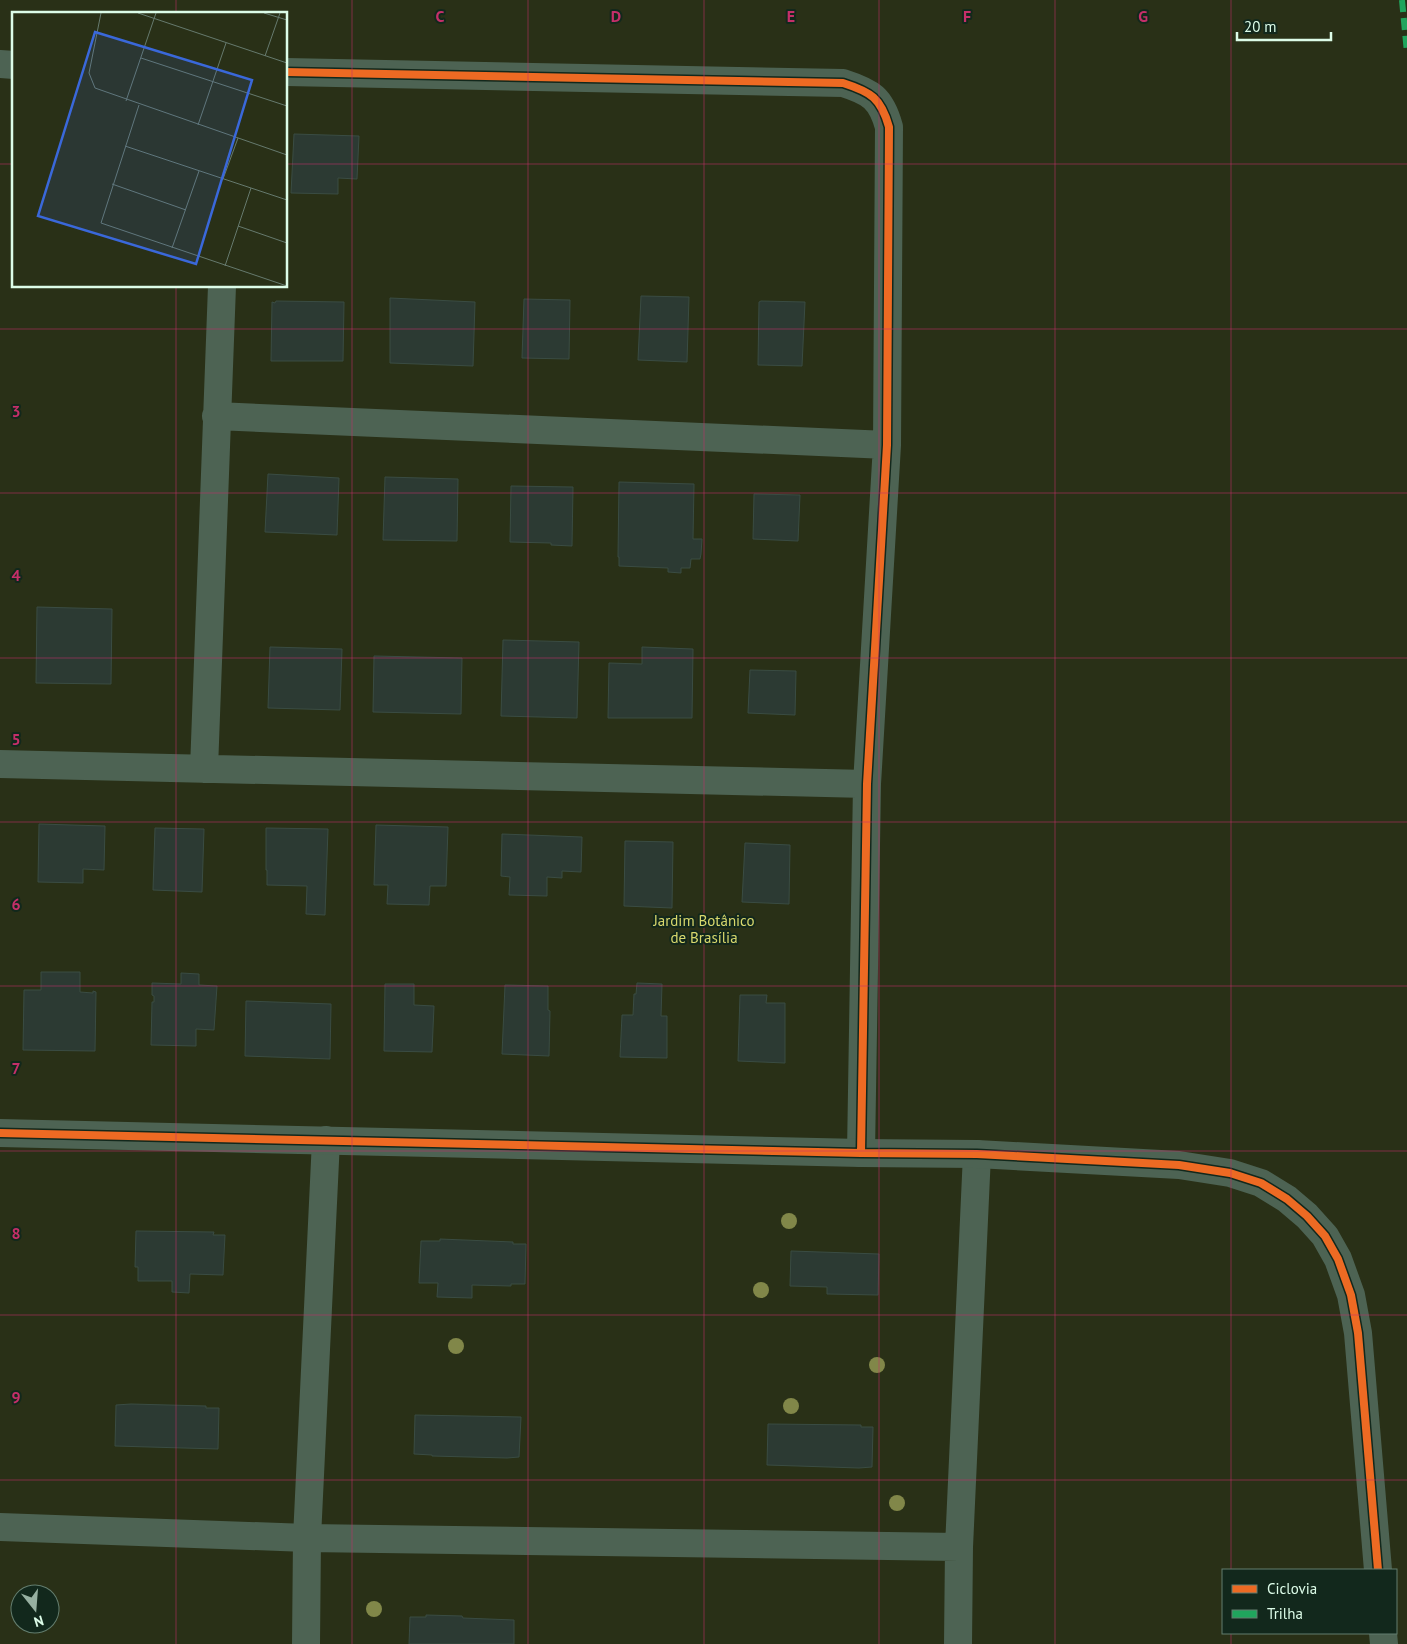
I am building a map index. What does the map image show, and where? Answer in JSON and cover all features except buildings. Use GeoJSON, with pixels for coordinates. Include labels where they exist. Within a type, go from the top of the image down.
{"type":"FeatureCollection","features":[{"type":"Feature","properties":{"kind":"street"},"geometry":{"type":"LineString","coordinates":[[288,72],[843,83],[860,88],[874,97],[884,111],[889,128],[887,445],[867,784],[861,1153]]}},
{"type":"Feature","properties":{"kind":"street"},"geometry":{"type":"LineString","coordinates":[[204,769],[222,288]]}},
{"type":"Feature","properties":{"kind":"street"},"geometry":{"type":"LineString","coordinates":[[216,416],[887,445]]}},
{"type":"Feature","properties":{"kind":"street"},"geometry":{"type":"LineString","coordinates":[[0,764],[867,784]]}},
{"type":"Feature","properties":{"kind":"street"},"geometry":{"type":"LineString","coordinates":[[0,1133],[977,1154],[1179,1165],[1230,1173],[1261,1183],[1287,1199],[1325,1236],[1338,1259],[1351,1295],[1358,1333],[1378,1569]]}},
{"type":"Feature","properties":{"kind":"street"},"geometry":{"type":"LineString","coordinates":[[306,1644],[307,1538],[326,1140]]}},
{"type":"Feature","properties":{"kind":"street"},"geometry":{"type":"LineString","coordinates":[[958,1644],[959,1547],[977,1154]]}},
{"type":"Feature","properties":{"kind":"street"},"geometry":{"type":"LineString","coordinates":[[0,1527],[307,1538],[959,1547]]}},
{"type":"Feature","properties":{"kind":"green space","name":"Jardim Botânico de Brasília"},"geometry":{"type":"Polygon","coordinates":[[[0,0],[1407,0],[1407,1644],[0,1644],[0,0]]]}},
{"type":"Feature","properties":{"kind":"marked path"},"geometry":{"type":"LineString","coordinates":[[1402,0],[1407,53]]}},
{"type":"Feature","properties":{"kind":"cycle path"},"geometry":{"type":"LineString","coordinates":[[288,72],[843,83],[868,93],[882,109],[889,127],[887,445],[867,784],[861,1153]]}},
{"type":"Feature","properties":{"kind":"cycle path"},"geometry":{"type":"LineString","coordinates":[[0,1133],[977,1154],[1179,1165],[1230,1173],[1261,1183],[1287,1199],[1307,1216],[1325,1236],[1338,1259],[1351,1295],[1358,1333],[1378,1569]]}}]}
